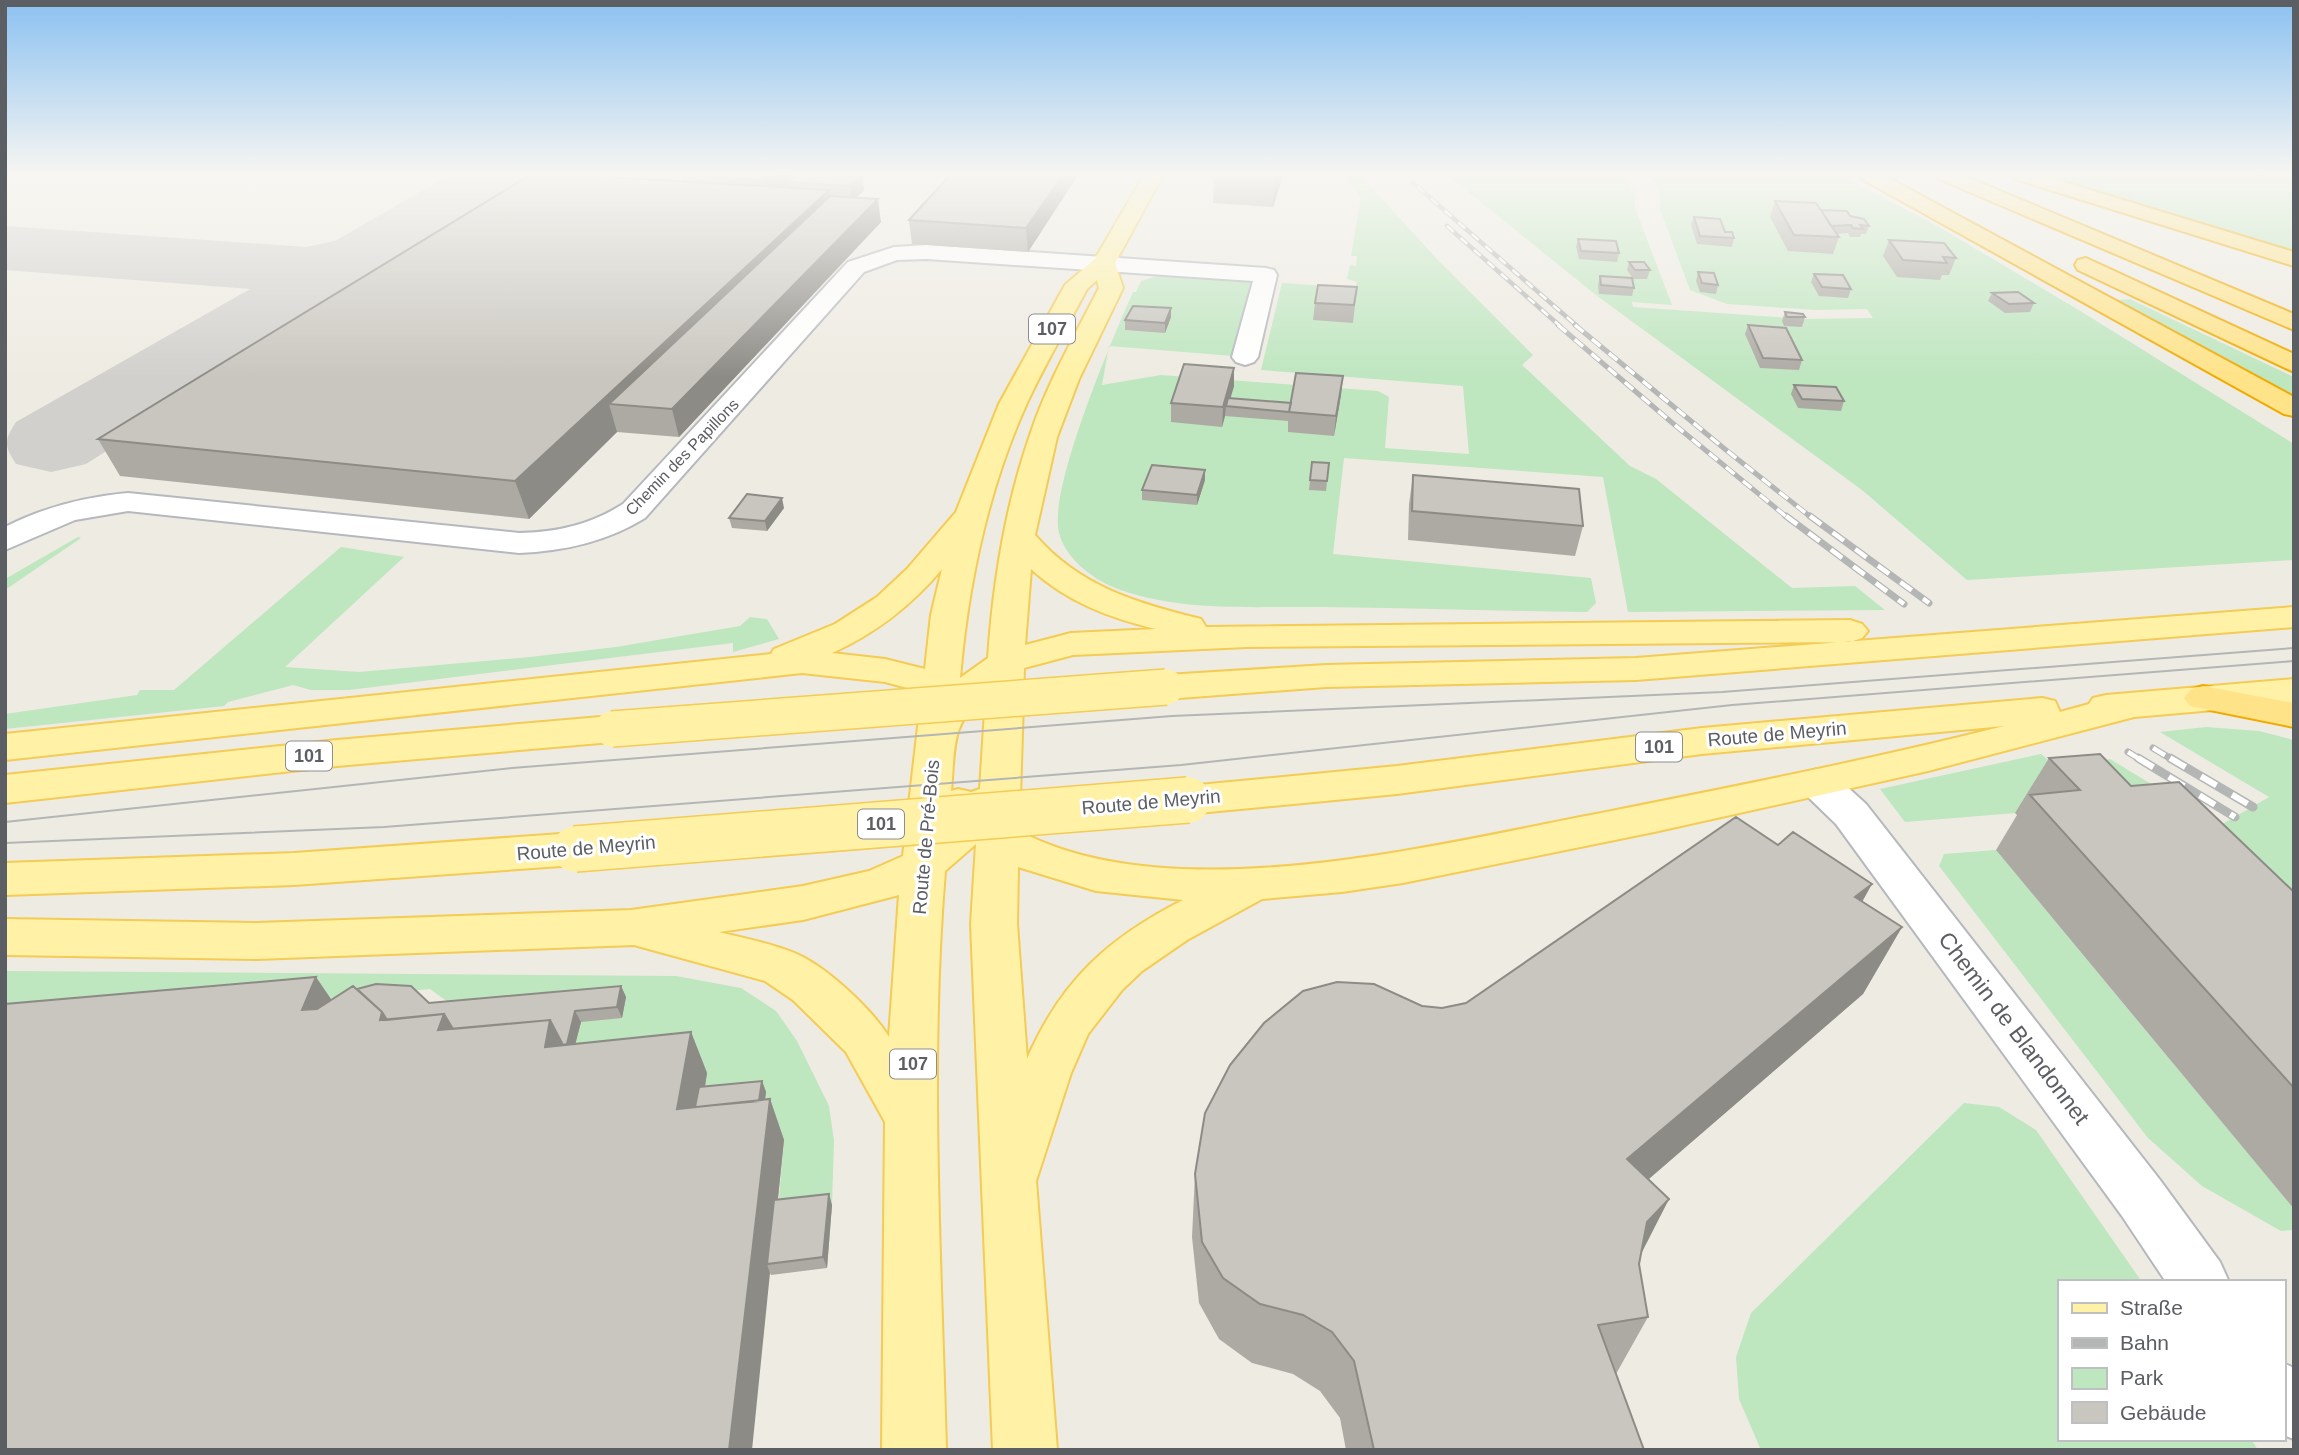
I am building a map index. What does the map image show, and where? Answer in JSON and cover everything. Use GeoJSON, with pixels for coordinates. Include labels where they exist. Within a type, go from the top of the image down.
{"type":"FeatureCollection","features":[{"type":"Feature","properties":{"kind":"highway"},"geometry":{"type":"LineString","coordinates":[[1994,243],[2294,408]]}},
{"type":"Feature","properties":{"kind":"highway"},"geometry":{"type":"LineString","coordinates":[[2106,243],[2294,323]]}},
{"type":"Feature","properties":{"kind":"highway"},"geometry":{"type":"LineString","coordinates":[[2159,243],[2172,248]]}},
{"type":"Feature","properties":{"kind":"highway"},"geometry":{"type":"LineString","coordinates":[[2242,243],[2294,259]]}},
{"type":"Feature","properties":{"kind":"highway"},"geometry":{"type":"LineString","coordinates":[[2069,257],[2294,364]]}},
{"type":"Feature","properties":{"kind":"highway"},"geometry":{"type":"LineString","coordinates":[[2203,698],[2294,715]]}},
{"type":"Feature","properties":{"kind":"main road","name":"107"},"geometry":{"type":"LineString","coordinates":[[950,691],[946,628],[957,568],[987,468],[1026,376],[1077,285],[1104,263],[1115,243]]}},
{"type":"Feature","properties":{"kind":"main road","name":"107"},"geometry":{"type":"LineString","coordinates":[[1025,1450],[987,828],[1000,763],[1006,662],[1019,536],[1031,479],[1054,407],[1111,288],[1104,263]]}},
{"type":"Feature","properties":{"kind":"main road"},"geometry":{"type":"LineString","coordinates":[[753,667],[819,645],[865,622],[901,594],[972,512]]}},
{"type":"Feature","properties":{"kind":"main road"},"geometry":{"type":"LineString","coordinates":[[1019,536],[1032,553],[1053,572],[1103,603],[1160,620],[1247,636]]}},
{"type":"Feature","properties":{"kind":"main road","name":"101"},"geometry":{"type":"LineString","coordinates":[[5,789],[337,753],[1166,687],[1326,676],[1636,669],[2294,617]]}},
{"type":"Feature","properties":{"kind":"main road"},"geometry":{"type":"LineString","coordinates":[[950,691],[981,678],[1006,662],[1072,645],[1247,636],[1906,630],[2023,637]]}},
{"type":"Feature","properties":{"kind":"main road"},"geometry":{"type":"LineString","coordinates":[[5,747],[802,662],[866,668],[950,691],[977,710],[994,730],[1000,763]]}},
{"type":"Feature","properties":{"kind":"main road"},"geometry":{"type":"LineString","coordinates":[[950,691],[934,746],[938,775],[950,795],[987,828],[1053,862],[1093,874],[1191,884],[1257,884],[1349,875],[1426,863],[1818,783],[2053,727],[2132,705]]}},
{"type":"Feature","properties":{"kind":"main road","name":"Route de Meyrin"},"geometry":{"type":"LineString","coordinates":[[5,879],[294,869],[1188,800],[1396,780],[1702,741],[2026,711],[2294,691]]}},
{"type":"Feature","properties":{"kind":"main road","name":"Route de Pré-Bois"},"geometry":{"type":"LineString","coordinates":[[914,1450],[911,1119],[917,932],[934,746]]}},
{"type":"Feature","properties":{"kind":"main road"},"geometry":{"type":"LineString","coordinates":[[5,937],[257,942],[631,928],[841,896],[879,885],[923,865],[952,842],[987,828]]}},
{"type":"Feature","properties":{"kind":"main road"},"geometry":{"type":"LineString","coordinates":[[1008,1192],[1038,1093],[1072,1020],[1099,984],[1154,937],[1188,916],[1257,884]]}},
{"type":"Feature","properties":{"kind":"main road"},"geometry":{"type":"LineString","coordinates":[[631,928],[779,966],[810,986],[863,1037],[911,1119]]}},
{"type":"Feature","properties":{"kind":"street","name":"Chemin des Papillons"},"geometry":{"type":"LineString","coordinates":[[5,540],[46,518],[76,509],[128,502],[519,543],[572,538],[610,526],[634,511],[859,265],[889,255],[918,252],[1266,275],[1245,357]]}},
{"type":"Feature","properties":{"kind":"street","name":"Chemin de Blandonnet"},"geometry":{"type":"LineString","coordinates":[[1818,783],[1852,814],[2125,1176],[2199,1280]]}},
{"type":"Feature","properties":{"kind":"green space"},"geometry":{"type":"Polygon","coordinates":[[[1353,243],[1422,243],[1533,355],[1522,365],[1630,466],[1656,479],[1792,588],[1855,586],[1885,610],[1628,612],[1603,477],[1344,458],[1333,554],[1591,578],[1596,603],[1587,612],[1216,606],[1164,601],[1138,595],[1113,587],[1088,572],[1067,550],[1059,533],[1058,512],[1063,483],[1084,413],[1108,351],[1102,385],[1161,375],[1378,391],[1389,397],[1385,448],[1469,454],[1463,386],[1261,370],[1282,283],[1355,288],[1357,282],[1347,279],[1350,265],[1356,266],[1357,256],[1351,256],[1353,243]]]}},
{"type":"Feature","properties":{"kind":"green space"},"geometry":{"type":"Polygon","coordinates":[[[1531,243],[1648,243],[1672,305],[1632,302],[1633,307],[1805,319],[1873,318],[1867,309],[1816,310],[1727,304],[1690,290],[1673,243],[1966,243],[2294,444],[2294,560],[1967,580],[1862,490],[1596,295],[1531,243]]]}},
{"type":"Feature","properties":{"kind":"green space"},"geometry":{"type":"Polygon","coordinates":[[[2264,243],[2294,243],[2294,252],[2264,243]]]}},
{"type":"Feature","properties":{"kind":"green space"},"geometry":{"type":"Polygon","coordinates":[[[1157,276],[1249,282],[1255,285],[1234,356],[1110,346],[1133,292],[1136,292],[1141,281],[1157,276]]]}},
{"type":"Feature","properties":{"kind":"green space"},"geometry":{"type":"Polygon","coordinates":[[[2130,299],[2294,377],[2294,398],[2116,300],[2130,299]]]}},
{"type":"Feature","properties":{"kind":"green space"},"geometry":{"type":"Polygon","coordinates":[[[78,537],[81,538],[5,590],[5,579],[78,537]]]}},
{"type":"Feature","properties":{"kind":"green space"},"geometry":{"type":"Polygon","coordinates":[[[341,547],[404,557],[285,667],[359,672],[530,657],[616,647],[740,626],[750,617],[767,619],[779,639],[733,652],[733,643],[349,690],[311,690],[293,685],[228,702],[224,706],[5,729],[5,714],[137,695],[140,690],[174,690],[341,547]]]}},
{"type":"Feature","properties":{"kind":"green space"},"geometry":{"type":"Polygon","coordinates":[[[2206,727],[2259,731],[2294,740],[2294,997],[2064,809],[1905,822],[1880,789],[2041,754],[2059,769],[2110,759],[2166,793],[2207,833],[2269,797],[2160,732],[2206,727]]]}},
{"type":"Feature","properties":{"kind":"green space"},"geometry":{"type":"Polygon","coordinates":[[[1996,850],[2294,1209],[2294,1230],[2281,1231],[2202,1186],[2148,1138],[1939,866],[1944,854],[1996,850]]]}},
{"type":"Feature","properties":{"kind":"green space"},"geometry":{"type":"Polygon","coordinates":[[[5,971],[676,976],[741,988],[776,1011],[797,1041],[829,1106],[834,1141],[832,1205],[778,1210],[784,1140],[703,1098],[706,1073],[566,1088],[430,989],[5,1027],[5,971]]]}},
{"type":"Feature","properties":{"kind":"green space"},"geometry":{"type":"Polygon","coordinates":[[[1964,1103],[1999,1107],[2036,1130],[2141,1280],[2058,1280],[2058,1441],[2252,1441],[2258,1450],[1761,1450],[1739,1399],[1736,1357],[1751,1313],[1964,1103]]]}},
{"type":"Feature","properties":{"kind":"building"},"geometry":{"type":"Polygon","coordinates":[[[419,243],[772,243],[515,481],[98,439],[419,243]]]}},
{"type":"Feature","properties":{"kind":"building"},"geometry":{"type":"Polygon","coordinates":[[[780,243],[835,243],[672,409],[609,404],[780,243]]]}},
{"type":"Feature","properties":{"kind":"building"},"geometry":{"type":"Polygon","coordinates":[[[1579,243],[1616,243],[1619,253],[1581,251],[1579,243]]]}},
{"type":"Feature","properties":{"kind":"building"},"geometry":{"type":"Polygon","coordinates":[[[1891,243],[1944,243],[1956,258],[1943,257],[1947,263],[1903,260],[1891,243]]]}},
{"type":"Feature","properties":{"kind":"building"},"geometry":{"type":"Polygon","coordinates":[[[1629,262],[1644,262],[1650,270],[1635,270],[1629,262]]]}},
{"type":"Feature","properties":{"kind":"building"},"geometry":{"type":"Polygon","coordinates":[[[1698,272],[1714,273],[1718,285],[1702,283],[1698,272]]]}},
{"type":"Feature","properties":{"kind":"building"},"geometry":{"type":"Polygon","coordinates":[[[1814,274],[1843,275],[1851,289],[1822,287],[1814,274]]]}},
{"type":"Feature","properties":{"kind":"building"},"geometry":{"type":"Polygon","coordinates":[[[1600,276],[1632,278],[1634,288],[1601,285],[1600,276]]]}},
{"type":"Feature","properties":{"kind":"building"},"geometry":{"type":"Polygon","coordinates":[[[1318,285],[1357,287],[1354,305],[1315,303],[1318,285]]]}},
{"type":"Feature","properties":{"kind":"building"},"geometry":{"type":"Polygon","coordinates":[[[2018,292],[2034,303],[2009,304],[1992,293],[2018,292]]]}},
{"type":"Feature","properties":{"kind":"building"},"geometry":{"type":"Polygon","coordinates":[[[1133,306],[1171,308],[1165,323],[1125,320],[1133,306]]]}},
{"type":"Feature","properties":{"kind":"building"},"geometry":{"type":"Polygon","coordinates":[[[1785,312],[1803,314],[1805,317],[1787,317],[1785,312]]]}},
{"type":"Feature","properties":{"kind":"building"},"geometry":{"type":"Polygon","coordinates":[[[1748,325],[1786,328],[1802,360],[1763,358],[1748,325]]]}},
{"type":"Feature","properties":{"kind":"building"},"geometry":{"type":"Polygon","coordinates":[[[1184,364],[1234,368],[1223,407],[1171,403],[1184,364]]]}},
{"type":"Feature","properties":{"kind":"building"},"geometry":{"type":"Polygon","coordinates":[[[1296,373],[1343,376],[1336,416],[1289,412],[1296,373]]]}},
{"type":"Feature","properties":{"kind":"building"},"geometry":{"type":"Polygon","coordinates":[[[1794,385],[1836,387],[1844,401],[1802,399],[1794,385]]]}},
{"type":"Feature","properties":{"kind":"building"},"geometry":{"type":"Polygon","coordinates":[[[1228,398],[1291,403],[1289,412],[1226,406],[1228,398]]]}},
{"type":"Feature","properties":{"kind":"building"},"geometry":{"type":"Polygon","coordinates":[[[1312,462],[1329,463],[1327,481],[1310,480],[1312,462]]]}},
{"type":"Feature","properties":{"kind":"building"},"geometry":{"type":"Polygon","coordinates":[[[1152,465],[1205,470],[1197,495],[1142,490],[1152,465]]]}},
{"type":"Feature","properties":{"kind":"building"},"geometry":{"type":"Polygon","coordinates":[[[1413,475],[1579,489],[1583,526],[1412,511],[1413,475]]]}},
{"type":"Feature","properties":{"kind":"building"},"geometry":{"type":"Polygon","coordinates":[[[747,494],[782,498],[765,521],[729,518],[747,494]]]}},
{"type":"Feature","properties":{"kind":"building"},"geometry":{"type":"Polygon","coordinates":[[[2100,754],[2131,786],[2179,782],[2294,892],[2294,1088],[2030,795],[2080,790],[2049,758],[2100,754]]]}},
{"type":"Feature","properties":{"kind":"building"},"geometry":{"type":"Polygon","coordinates":[[[1736,817],[1778,845],[1793,832],[1872,884],[1855,897],[1902,927],[1627,1159],[1669,1199],[1647,1222],[1639,1264],[1648,1317],[1598,1325],[1644,1450],[1374,1450],[1354,1361],[1332,1332],[1303,1315],[1260,1304],[1223,1278],[1202,1242],[1195,1174],[1205,1113],[1230,1065],[1264,1023],[1303,991],[1337,982],[1374,984],[1422,1006],[1442,1008],[1466,1003],[1736,817]]]}},
{"type":"Feature","properties":{"kind":"building"},"geometry":{"type":"Polygon","coordinates":[[[316,977],[302,1010],[317,1009],[353,986],[382,1012],[380,1020],[444,1014],[438,1030],[550,1020],[545,1047],[691,1032],[677,1109],[770,1099],[729,1450],[5,1450],[5,1004],[316,977]]]}},
{"type":"Feature","properties":{"kind":"building"},"geometry":{"type":"Polygon","coordinates":[[[376,984],[411,986],[429,1003],[621,986],[617,1007],[575,1011],[567,1044],[563,1045],[550,1020],[453,1029],[444,1014],[387,1020],[357,989],[376,984]]]}},
{"type":"Feature","properties":{"kind":"building"},"geometry":{"type":"Polygon","coordinates":[[[762,1081],[759,1101],[695,1107],[699,1087],[762,1081]]]}},
{"type":"Feature","properties":{"kind":"building"},"geometry":{"type":"Polygon","coordinates":[[[829,1194],[823,1257],[767,1264],[774,1200],[829,1194]]]}},
{"type":"Feature","properties":{"kind":"taxiway"},"geometry":{"type":"LineString","coordinates":[[5,248],[306,270],[359,259],[385,243]]}},
{"type":"Feature","properties":{"kind":"taxiway"},"geometry":{"type":"LineString","coordinates":[[51,443],[354,261]]}},
{"type":"Feature","properties":{"kind":"tram line"},"geometry":{"type":"LineString","coordinates":[[5,822],[512,768],[1172,716],[1722,692],[2294,648]]}},
{"type":"Feature","properties":{"kind":"tram line"},"geometry":{"type":"LineString","coordinates":[[5,843],[384,827],[1181,765],[1732,705],[2294,661]]}},
{"type":"Feature","properties":{"kind":"railway"},"geometry":{"type":"LineString","coordinates":[[1466,243],[1560,326]]}},
{"type":"Feature","properties":{"kind":"railway"},"geometry":{"type":"LineString","coordinates":[[1482,243],[1577,326]]}},
{"type":"Feature","properties":{"kind":"railway"},"geometry":{"type":"LineString","coordinates":[[1558,325],[1788,518]]}},
{"type":"Feature","properties":{"kind":"railway"},"geometry":{"type":"LineString","coordinates":[[1575,325],[1812,518]]}},
{"type":"Feature","properties":{"kind":"railway"},"geometry":{"type":"LineString","coordinates":[[1786,516],[1904,604]]}},
{"type":"Feature","properties":{"kind":"railway"},"geometry":{"type":"LineString","coordinates":[[1810,516],[1929,603]]}},
{"type":"Feature","properties":{"kind":"railway"},"geometry":{"type":"LineString","coordinates":[[2153,748],[2173,760]]}},
{"type":"Feature","properties":{"kind":"railway"},"geometry":{"type":"LineString","coordinates":[[2128,752],[2141,760]]}},
{"type":"Feature","properties":{"kind":"railway"},"geometry":{"type":"LineString","coordinates":[[2138,758],[2235,817]]}},
{"type":"Feature","properties":{"kind":"railway"},"geometry":{"type":"LineString","coordinates":[[2170,758],[2253,807]]}}]}
